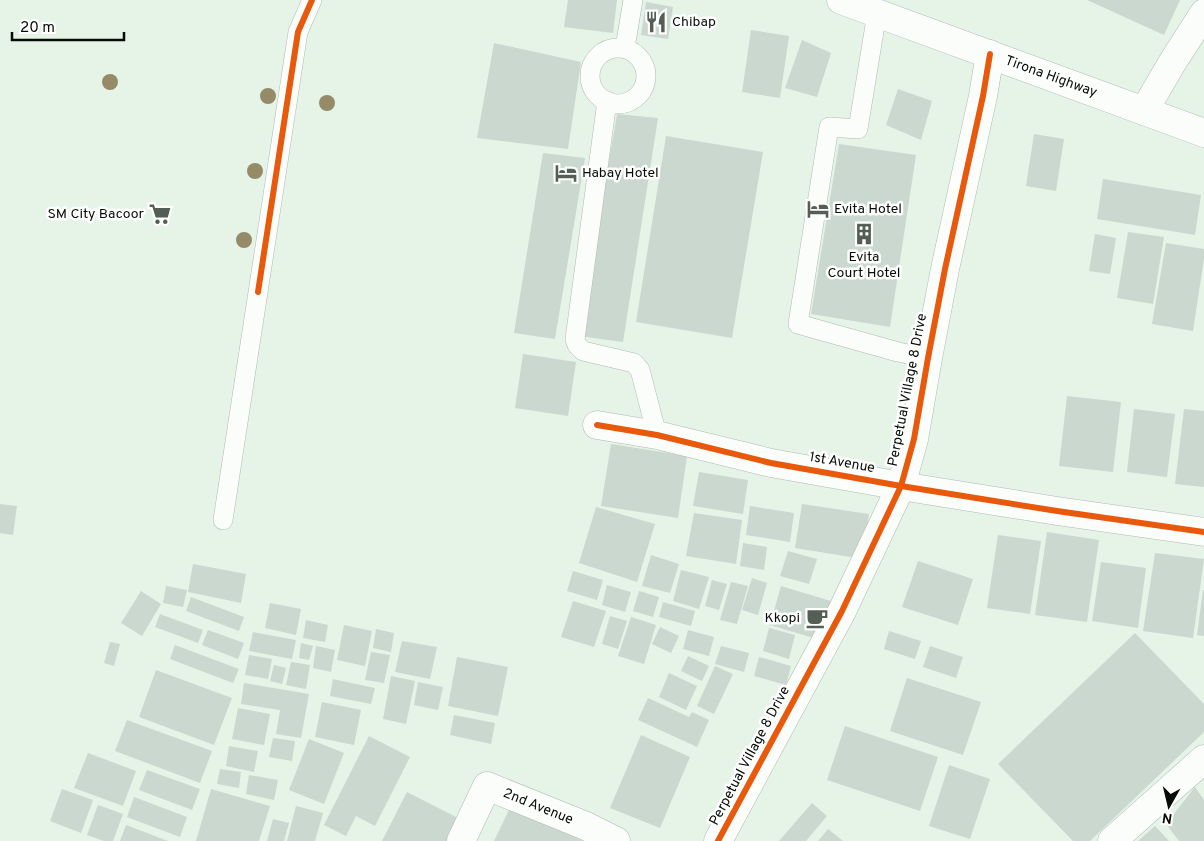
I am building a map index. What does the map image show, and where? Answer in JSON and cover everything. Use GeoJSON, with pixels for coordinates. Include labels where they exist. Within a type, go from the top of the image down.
{"type":"FeatureCollection","features":[{"type":"Feature","properties":{"kind":"street","name":"Tirona Highway"},"geometry":{"type":"LineString","coordinates":[[841,0],[1204,133]]}},
{"type":"Feature","properties":{"kind":"street"},"geometry":{"type":"LineString","coordinates":[[1144,111],[1204,13]]}},
{"type":"Feature","properties":{"kind":"street","name":"Perpetual Village 8 Drive"},"geometry":{"type":"LineString","coordinates":[[718,841],[842,611],[901,486],[914,439],[945,270],[983,96],[990,54]]}},
{"type":"Feature","properties":{"kind":"street","name":"1st Avenue"},"geometry":{"type":"LineString","coordinates":[[597,425],[657,436],[771,463],[901,486],[1204,532]]}},
{"type":"Feature","properties":{"kind":"street"},"geometry":{"type":"LineString","coordinates":[[1112,841],[1204,759]]}},
{"type":"Feature","properties":{"kind":"street","name":"2nd Avenue"},"geometry":{"type":"LineString","coordinates":[[461,841],[487,786],[586,826],[616,841]]}},
{"type":"Feature","properties":{"kind":"lane"},"geometry":{"type":"LineString","coordinates":[[223,520],[298,32],[312,0]]}},
{"type":"Feature","properties":{"kind":"lane"},"geometry":{"type":"LineString","coordinates":[[625,48],[633,0]]}},
{"type":"Feature","properties":{"kind":"lane"},"geometry":{"type":"LineString","coordinates":[[877,13],[858,130],[830,127],[798,324],[898,352],[928,358]]}},
{"type":"Feature","properties":{"kind":"lane"},"geometry":{"type":"LineString","coordinates":[[625,48],[640,58],[645,66],[647,75],[641,93],[626,103],[616,104],[607,101],[594,89],[591,81],[591,72],[593,63],[606,51],[625,48]]}},
{"type":"Feature","properties":{"kind":"lane"},"geometry":{"type":"LineString","coordinates":[[607,101],[575,339],[577,345],[583,351],[634,363],[640,370],[657,436]]}},
{"type":"Feature","properties":{"kind":"building"},"geometry":{"type":"Polygon","coordinates":[[[568,0],[617,0],[613,33],[564,27],[568,0]]]}},
{"type":"Feature","properties":{"kind":"building"},"geometry":{"type":"Polygon","coordinates":[[[1087,0],[1180,0],[1164,35],[1087,0]]]}},
{"type":"Feature","properties":{"kind":"building"},"geometry":{"type":"Polygon","coordinates":[[[646,2],[673,7],[668,39],[641,35],[646,2]]]}},
{"type":"Feature","properties":{"kind":"building"},"geometry":{"type":"Polygon","coordinates":[[[751,30],[789,36],[780,98],[742,92],[751,30]]]}},
{"type":"Feature","properties":{"kind":"building"},"geometry":{"type":"Polygon","coordinates":[[[802,40],[831,53],[817,97],[785,88],[802,40]]]}},
{"type":"Feature","properties":{"kind":"building"},"geometry":{"type":"Polygon","coordinates":[[[494,43],[581,62],[568,149],[477,138],[494,43]]]}},
{"type":"Feature","properties":{"kind":"building"},"geometry":{"type":"Polygon","coordinates":[[[898,89],[932,101],[921,140],[886,125],[898,89]]]}},
{"type":"Feature","properties":{"kind":"building"},"geometry":{"type":"Polygon","coordinates":[[[617,114],[658,118],[623,342],[579,336],[617,114]]]}},
{"type":"Feature","properties":{"kind":"building"},"geometry":{"type":"Polygon","coordinates":[[[1034,134],[1064,139],[1056,191],[1026,186],[1034,134]]]}},
{"type":"Feature","properties":{"kind":"building"},"geometry":{"type":"Polygon","coordinates":[[[666,136],[763,152],[732,338],[636,322],[666,136]]]}},
{"type":"Feature","properties":{"kind":"building","name":"Evita Court Hotel"},"geometry":{"type":"Polygon","coordinates":[[[839,144],[916,155],[890,327],[811,314],[839,144]]]}},
{"type":"Feature","properties":{"kind":"building"},"geometry":{"type":"Polygon","coordinates":[[[543,153],[585,158],[555,339],[514,333],[543,153]]]}},
{"type":"Feature","properties":{"kind":"building"},"geometry":{"type":"Polygon","coordinates":[[[1103,179],[1201,195],[1195,235],[1097,219],[1103,179]]]}},
{"type":"Feature","properties":{"kind":"building"},"geometry":{"type":"Polygon","coordinates":[[[1128,232],[1164,237],[1153,304],[1117,298],[1128,232]]]}},
{"type":"Feature","properties":{"kind":"building"},"geometry":{"type":"Polygon","coordinates":[[[1095,234],[1116,238],[1110,274],[1089,271],[1095,234]]]}},
{"type":"Feature","properties":{"kind":"building"},"geometry":{"type":"Polygon","coordinates":[[[1166,243],[1204,249],[1193,331],[1152,324],[1166,243]]]}},
{"type":"Feature","properties":{"kind":"building"},"geometry":{"type":"Polygon","coordinates":[[[523,354],[576,362],[568,416],[515,408],[523,354]]]}},
{"type":"Feature","properties":{"kind":"building"},"geometry":{"type":"Polygon","coordinates":[[[1067,396],[1121,402],[1113,472],[1059,466],[1067,396]]]}},
{"type":"Feature","properties":{"kind":"building"},"geometry":{"type":"Polygon","coordinates":[[[1134,409],[1175,414],[1167,477],[1127,472],[1134,409]]]}},
{"type":"Feature","properties":{"kind":"building"},"geometry":{"type":"Polygon","coordinates":[[[1184,409],[1204,411],[1204,487],[1175,484],[1184,409]]]}},
{"type":"Feature","properties":{"kind":"building"},"geometry":{"type":"Polygon","coordinates":[[[611,444],[687,456],[678,518],[601,506],[611,444]]]}},
{"type":"Feature","properties":{"kind":"building"},"geometry":{"type":"Polygon","coordinates":[[[699,472],[748,480],[743,514],[693,506],[699,472]]]}},
{"type":"Feature","properties":{"kind":"building"},"geometry":{"type":"Polygon","coordinates":[[[0,504],[17,506],[13,535],[0,533],[0,504]]]}},
{"type":"Feature","properties":{"kind":"building"},"geometry":{"type":"Polygon","coordinates":[[[802,504],[869,514],[863,559],[795,548],[802,504]]]}},
{"type":"Feature","properties":{"kind":"building"},"geometry":{"type":"Polygon","coordinates":[[[750,506],[794,513],[790,542],[746,535],[750,506]]]}},
{"type":"Feature","properties":{"kind":"building"},"geometry":{"type":"Polygon","coordinates":[[[596,507],[655,524],[637,582],[579,563],[596,507]]]}},
{"type":"Feature","properties":{"kind":"building"},"geometry":{"type":"Polygon","coordinates":[[[694,513],[742,520],[736,564],[686,556],[694,513]]]}},
{"type":"Feature","properties":{"kind":"building"},"geometry":{"type":"Polygon","coordinates":[[[1047,532],[1099,540],[1087,622],[1035,615],[1047,532]]]}},
{"type":"Feature","properties":{"kind":"building"},"geometry":{"type":"Polygon","coordinates":[[[998,535],[1041,541],[1030,614],[987,608],[998,535]]]}},
{"type":"Feature","properties":{"kind":"building"},"geometry":{"type":"Polygon","coordinates":[[[743,543],[767,547],[764,570],[740,566],[743,543]]]}},
{"type":"Feature","properties":{"kind":"building"},"geometry":{"type":"Polygon","coordinates":[[[788,551],[817,559],[809,584],[780,576],[788,551]]]}},
{"type":"Feature","properties":{"kind":"building"},"geometry":{"type":"Polygon","coordinates":[[[1155,553],[1204,559],[1193,638],[1143,631],[1155,553]]]}},
{"type":"Feature","properties":{"kind":"building"},"geometry":{"type":"Polygon","coordinates":[[[651,555],[679,564],[670,593],[642,586],[651,555]]]}},
{"type":"Feature","properties":{"kind":"building"},"geometry":{"type":"Polygon","coordinates":[[[918,561],[973,579],[958,625],[902,607],[918,561]]]}},
{"type":"Feature","properties":{"kind":"building"},"geometry":{"type":"Polygon","coordinates":[[[1101,562],[1146,568],[1138,628],[1092,621],[1101,562]]]}},
{"type":"Feature","properties":{"kind":"building"},"geometry":{"type":"Polygon","coordinates":[[[193,564],[246,574],[241,603],[188,592],[193,564]]]}},
{"type":"Feature","properties":{"kind":"building"},"geometry":{"type":"Polygon","coordinates":[[[681,570],[709,577],[699,609],[673,601],[681,570]]]}},
{"type":"Feature","properties":{"kind":"building"},"geometry":{"type":"Polygon","coordinates":[[[573,571],[603,580],[597,600],[567,591],[573,571]]]}},
{"type":"Feature","properties":{"kind":"building"},"geometry":{"type":"Polygon","coordinates":[[[752,578],[767,583],[758,615],[742,610],[752,578]]]}},
{"type":"Feature","properties":{"kind":"building"},"geometry":{"type":"Polygon","coordinates":[[[712,580],[727,584],[719,610],[705,606],[712,580]]]}},
{"type":"Feature","properties":{"kind":"building"},"geometry":{"type":"Polygon","coordinates":[[[731,582],[748,586],[737,624],[720,620],[731,582]]]}},
{"type":"Feature","properties":{"kind":"building"},"geometry":{"type":"Polygon","coordinates":[[[607,585],[631,592],[625,612],[602,605],[607,585]]]}},
{"type":"Feature","properties":{"kind":"building"},"geometry":{"type":"Polygon","coordinates":[[[166,586],[187,590],[183,607],[163,603],[166,586]]]}},
{"type":"Feature","properties":{"kind":"building"},"geometry":{"type":"Polygon","coordinates":[[[781,586],[831,601],[820,640],[770,625],[781,586]]]}},
{"type":"Feature","properties":{"kind":"building"},"geometry":{"type":"Polygon","coordinates":[[[1204,590],[1204,636],[1197,635],[1204,590]]]}},
{"type":"Feature","properties":{"kind":"building"},"geometry":{"type":"Polygon","coordinates":[[[141,591],[161,604],[142,636],[121,623],[141,591]]]}},
{"type":"Feature","properties":{"kind":"building"},"geometry":{"type":"Polygon","coordinates":[[[639,591],[659,597],[653,617],[633,611],[639,591]]]}},
{"type":"Feature","properties":{"kind":"building"},"geometry":{"type":"Polygon","coordinates":[[[191,597],[244,617],[239,631],[186,611],[191,597]]]}},
{"type":"Feature","properties":{"kind":"building"},"geometry":{"type":"Polygon","coordinates":[[[573,601],[606,611],[594,647],[561,637],[573,601]]]}},
{"type":"Feature","properties":{"kind":"building"},"geometry":{"type":"Polygon","coordinates":[[[663,602],[695,611],[691,626],[659,617],[663,602]]]}},
{"type":"Feature","properties":{"kind":"building"},"geometry":{"type":"Polygon","coordinates":[[[270,603],[301,609],[296,635],[265,628],[270,603]]]}},
{"type":"Feature","properties":{"kind":"building"},"geometry":{"type":"Polygon","coordinates":[[[160,614],[203,630],[198,643],[155,627],[160,614]]]}},
{"type":"Feature","properties":{"kind":"building"},"geometry":{"type":"Polygon","coordinates":[[[610,616],[627,621],[618,649],[602,644],[610,616]]]}},
{"type":"Feature","properties":{"kind":"building"},"geometry":{"type":"Polygon","coordinates":[[[631,617],[656,625],[644,664],[618,656],[631,617]]]}},
{"type":"Feature","properties":{"kind":"building"},"geometry":{"type":"Polygon","coordinates":[[[306,620],[328,625],[325,642],[303,638],[306,620]]]}},
{"type":"Feature","properties":{"kind":"building"},"geometry":{"type":"Polygon","coordinates":[[[344,625],[372,631],[365,666],[337,660],[344,625]]]}},
{"type":"Feature","properties":{"kind":"building"},"geometry":{"type":"Polygon","coordinates":[[[660,627],[679,636],[671,653],[652,644],[660,627]]]}},
{"type":"Feature","properties":{"kind":"building"},"geometry":{"type":"Polygon","coordinates":[[[769,628],[795,635],[789,659],[763,651],[769,628]]]}},
{"type":"Feature","properties":{"kind":"building"},"geometry":{"type":"Polygon","coordinates":[[[376,629],[394,633],[391,652],[373,648],[376,629]]]}},
{"type":"Feature","properties":{"kind":"building"},"geometry":{"type":"Polygon","coordinates":[[[208,630],[244,643],[238,659],[202,645],[208,630]]]}},
{"type":"Feature","properties":{"kind":"building"},"geometry":{"type":"Polygon","coordinates":[[[688,630],[714,637],[709,656],[683,649],[688,630]]]}},
{"type":"Feature","properties":{"kind":"building"},"geometry":{"type":"Polygon","coordinates":[[[889,631],[921,641],[915,659],[884,649],[889,631]]]}},
{"type":"Feature","properties":{"kind":"building"},"geometry":{"type":"Polygon","coordinates":[[[253,632],[296,640],[292,659],[249,651],[253,632]]]}},
{"type":"Feature","properties":{"kind":"building"},"geometry":{"type":"Polygon","coordinates":[[[1135,633],[1204,704],[1204,732],[1090,841],[1073,841],[998,764],[1135,633]]]}},
{"type":"Feature","properties":{"kind":"building"},"geometry":{"type":"Polygon","coordinates":[[[402,641],[437,647],[430,679],[395,672],[402,641]]]}},
{"type":"Feature","properties":{"kind":"building"},"geometry":{"type":"Polygon","coordinates":[[[110,642],[120,644],[114,666],[104,663],[110,642]]]}},
{"type":"Feature","properties":{"kind":"building"},"geometry":{"type":"Polygon","coordinates":[[[301,643],[313,646],[309,660],[299,658],[301,643]]]}},
{"type":"Feature","properties":{"kind":"building"},"geometry":{"type":"Polygon","coordinates":[[[175,645],[239,669],[233,683],[170,659],[175,645]]]}},
{"type":"Feature","properties":{"kind":"building"},"geometry":{"type":"Polygon","coordinates":[[[316,646],[335,650],[331,672],[313,668],[316,646]]]}},
{"type":"Feature","properties":{"kind":"building"},"geometry":{"type":"Polygon","coordinates":[[[721,646],[749,653],[744,672],[715,664],[721,646]]]}},
{"type":"Feature","properties":{"kind":"building"},"geometry":{"type":"Polygon","coordinates":[[[930,646],[963,657],[956,678],[923,667],[930,646]]]}},
{"type":"Feature","properties":{"kind":"building"},"geometry":{"type":"Polygon","coordinates":[[[371,652],[390,655],[384,683],[365,680],[371,652]]]}},
{"type":"Feature","properties":{"kind":"building"},"geometry":{"type":"Polygon","coordinates":[[[249,655],[272,659],[268,679],[245,675],[249,655]]]}},
{"type":"Feature","properties":{"kind":"building"},"geometry":{"type":"Polygon","coordinates":[[[688,656],[709,666],[702,681],[681,671],[688,656]]]}},
{"type":"Feature","properties":{"kind":"building"},"geometry":{"type":"Polygon","coordinates":[[[457,657],[508,667],[498,716],[448,706],[457,657]]]}},
{"type":"Feature","properties":{"kind":"building"},"geometry":{"type":"Polygon","coordinates":[[[759,657],[791,666],[786,685],[754,676],[759,657]]]}},
{"type":"Feature","properties":{"kind":"building"},"geometry":{"type":"Polygon","coordinates":[[[291,662],[310,665],[306,689],[286,685],[291,662]]]}},
{"type":"Feature","properties":{"kind":"building"},"geometry":{"type":"Polygon","coordinates":[[[274,665],[286,668],[282,684],[270,681],[274,665]]]}},
{"type":"Feature","properties":{"kind":"building"},"geometry":{"type":"Polygon","coordinates":[[[715,666],[733,674],[714,714],[697,706],[715,666]]]}},
{"type":"Feature","properties":{"kind":"building"},"geometry":{"type":"Polygon","coordinates":[[[156,670],[232,698],[214,745],[139,717],[156,670]]]}},
{"type":"Feature","properties":{"kind":"building"},"geometry":{"type":"Polygon","coordinates":[[[669,673],[697,686],[686,710],[659,697],[669,673]]]}},
{"type":"Feature","properties":{"kind":"building"},"geometry":{"type":"Polygon","coordinates":[[[391,676],[415,681],[406,724],[383,719],[391,676]]]}},
{"type":"Feature","properties":{"kind":"building"},"geometry":{"type":"Polygon","coordinates":[[[907,678],[981,702],[963,755],[890,731],[907,678]]]}},
{"type":"Feature","properties":{"kind":"building"},"geometry":{"type":"Polygon","coordinates":[[[333,679],[375,688],[371,704],[330,696],[333,679]]]}},
{"type":"Feature","properties":{"kind":"building"},"geometry":{"type":"Polygon","coordinates":[[[418,682],[443,687],[438,710],[414,705],[418,682]]]}},
{"type":"Feature","properties":{"kind":"building"},"geometry":{"type":"Polygon","coordinates":[[[244,683],[309,694],[301,738],[276,734],[280,710],[241,704],[244,683]]]}},
{"type":"Feature","properties":{"kind":"building"},"geometry":{"type":"Polygon","coordinates":[[[648,698],[689,717],[692,712],[709,720],[697,747],[638,720],[648,698]]]}},
{"type":"Feature","properties":{"kind":"building"},"geometry":{"type":"Polygon","coordinates":[[[322,702],[361,710],[354,745],[315,737],[322,702]]]}},
{"type":"Feature","properties":{"kind":"building"},"geometry":{"type":"Polygon","coordinates":[[[238,708],[270,714],[264,745],[232,739],[238,708]]]}},
{"type":"Feature","properties":{"kind":"building"},"geometry":{"type":"Polygon","coordinates":[[[454,715],[495,723],[491,744],[450,735],[454,715]]]}},
{"type":"Feature","properties":{"kind":"building"},"geometry":{"type":"Polygon","coordinates":[[[127,720],[212,751],[200,783],[115,751],[127,720]]]}},
{"type":"Feature","properties":{"kind":"building"},"geometry":{"type":"Polygon","coordinates":[[[845,726],[938,757],[920,811],[827,780],[845,726]]]}},
{"type":"Feature","properties":{"kind":"building"},"geometry":{"type":"Polygon","coordinates":[[[641,735],[690,757],[660,828],[610,808],[641,735]]]}},
{"type":"Feature","properties":{"kind":"building"},"geometry":{"type":"Polygon","coordinates":[[[369,736],[410,757],[375,826],[356,816],[346,836],[324,825],[369,736]]]}},
{"type":"Feature","properties":{"kind":"building"},"geometry":{"type":"Polygon","coordinates":[[[273,738],[295,741],[292,761],[269,757],[273,738]]]}},
{"type":"Feature","properties":{"kind":"building"},"geometry":{"type":"Polygon","coordinates":[[[309,739],[344,753],[324,804],[289,790],[309,739]]]}},
{"type":"Feature","properties":{"kind":"building"},"geometry":{"type":"Polygon","coordinates":[[[229,746],[258,751],[254,772],[226,766],[229,746]]]}},
{"type":"Feature","properties":{"kind":"building"},"geometry":{"type":"Polygon","coordinates":[[[88,753],[136,771],[123,806],[74,788],[88,753]]]}},
{"type":"Feature","properties":{"kind":"building"},"geometry":{"type":"Polygon","coordinates":[[[949,765],[990,779],[970,839],[929,826],[949,765]]]}},
{"type":"Feature","properties":{"kind":"building"},"geometry":{"type":"Polygon","coordinates":[[[220,769],[241,772],[239,788],[217,784],[220,769]]]}},
{"type":"Feature","properties":{"kind":"building"},"geometry":{"type":"Polygon","coordinates":[[[147,770],[200,789],[192,810],[139,790],[147,770]]]}},
{"type":"Feature","properties":{"kind":"building"},"geometry":{"type":"Polygon","coordinates":[[[249,775],[278,780],[274,800],[246,794],[249,775]]]}},
{"type":"Feature","properties":{"kind":"building"},"geometry":{"type":"Polygon","coordinates":[[[1195,787],[1204,800],[1204,841],[1179,841],[1166,824],[1195,787]]]}},
{"type":"Feature","properties":{"kind":"building"},"geometry":{"type":"Polygon","coordinates":[[[62,789],[93,800],[81,833],[50,821],[62,789]]]}},
{"type":"Feature","properties":{"kind":"building"},"geometry":{"type":"Polygon","coordinates":[[[211,789],[270,806],[259,841],[196,841],[211,789]]]}},
{"type":"Feature","properties":{"kind":"building"},"geometry":{"type":"Polygon","coordinates":[[[407,792],[458,818],[447,841],[382,841],[407,792]]]}},
{"type":"Feature","properties":{"kind":"building"},"geometry":{"type":"Polygon","coordinates":[[[134,797],[187,817],[180,837],[127,817],[134,797]]]}},
{"type":"Feature","properties":{"kind":"building"},"geometry":{"type":"Polygon","coordinates":[[[812,803],[827,816],[806,841],[779,841],[812,803]]]}},
{"type":"Feature","properties":{"kind":"building"},"geometry":{"type":"Polygon","coordinates":[[[98,805],[123,814],[113,841],[104,841],[87,835],[98,805]]]}},
{"type":"Feature","properties":{"kind":"building"},"geometry":{"type":"Polygon","coordinates":[[[296,806],[323,813],[315,841],[287,841],[296,806]]]}},
{"type":"Feature","properties":{"kind":"building"},"geometry":{"type":"Polygon","coordinates":[[[511,806],[583,841],[494,841],[511,806]]]}},
{"type":"Feature","properties":{"kind":"building"},"geometry":{"type":"Polygon","coordinates":[[[273,819],[289,823],[284,841],[267,841],[273,819]]]}},
{"type":"Feature","properties":{"kind":"building"},"geometry":{"type":"Polygon","coordinates":[[[126,825],[168,841],[120,841],[126,825]]]}},
{"type":"Feature","properties":{"kind":"building"},"geometry":{"type":"Polygon","coordinates":[[[1155,826],[1169,841],[1138,841],[1155,826]]]}},
{"type":"Feature","properties":{"kind":"building"},"geometry":{"type":"Polygon","coordinates":[[[828,829],[843,841],[818,841],[828,829]]]}},
{"type":"Feature","properties":{"kind":"cycle path"},"geometry":{"type":"LineString","coordinates":[[258,292],[298,32],[312,0]]}},
{"type":"Feature","properties":{"kind":"cycle path"},"geometry":{"type":"LineString","coordinates":[[718,841],[842,611],[901,486],[914,439],[945,269],[983,96],[990,54]]}},
{"type":"Feature","properties":{"kind":"cycle path"},"geometry":{"type":"LineString","coordinates":[[597,425],[657,435],[771,463],[901,486],[1204,532]]}},
{"type":"Feature","properties":{"kind":"place","name":"Chibap"},"geometry":{"type":"Point","coordinates":[656,22]}},
{"type":"Feature","properties":{"kind":"place","name":"Habay Hotel"},"geometry":{"type":"Point","coordinates":[566,173]}},
{"type":"Feature","properties":{"kind":"place","name":"Evita Hotel"},"geometry":{"type":"Point","coordinates":[818,209]}},
{"type":"Feature","properties":{"kind":"place","name":"SM City Bacoor"},"geometry":{"type":"Point","coordinates":[160,214]}},
{"type":"Feature","properties":{"kind":"place","name":"Evita Court Hotel"},"geometry":{"type":"Point","coordinates":[864,234]}},
{"type":"Feature","properties":{"kind":"place","name":"Kkopi"},"geometry":{"type":"Point","coordinates":[817,618]}}]}
